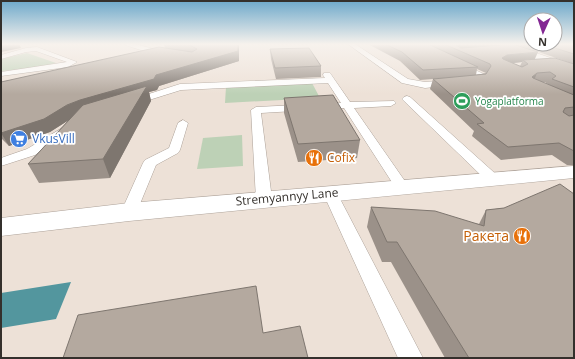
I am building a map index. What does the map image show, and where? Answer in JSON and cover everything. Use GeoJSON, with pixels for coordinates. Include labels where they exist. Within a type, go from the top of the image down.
{"type":"FeatureCollection","features":[{"type":"Feature","properties":{"kind":"street"},"geometry":{"type":"LineString","coordinates":[[547,61],[574,70]]}},
{"type":"Feature","properties":{"kind":"street","name":"Stremyannyy Lane"},"geometry":{"type":"LineString","coordinates":[[3,224],[264,199],[574,172]]}},
{"type":"Feature","properties":{"kind":"lane"},"geometry":{"type":"LineString","coordinates":[[1,74],[68,65],[73,62],[70,61]]}},
{"type":"Feature","properties":{"kind":"lane"},"geometry":{"type":"LineString","coordinates":[[375,61],[405,81],[425,85],[479,80],[482,76],[455,63]]}},
{"type":"Feature","properties":{"kind":"lane"},"geometry":{"type":"LineString","coordinates":[[535,64],[553,63]]}},
{"type":"Feature","properties":{"kind":"lane"},"geometry":{"type":"LineString","coordinates":[[120,106],[180,87],[235,80],[329,77],[402,187]]}},
{"type":"Feature","properties":{"kind":"lane"},"geometry":{"type":"LineString","coordinates":[[407,99],[493,179]]}},
{"type":"Feature","properties":{"kind":"lane"},"geometry":{"type":"LineString","coordinates":[[264,199],[256,110],[391,103]]}},
{"type":"Feature","properties":{"kind":"lane"},"geometry":{"type":"LineString","coordinates":[[1,162],[31,152],[77,121]]}},
{"type":"Feature","properties":{"kind":"lane"},"geometry":{"type":"LineString","coordinates":[[129,212],[150,163],[174,150],[182,123]]}},
{"type":"Feature","properties":{"kind":"lane"},"geometry":{"type":"LineString","coordinates":[[330,193],[411,358]]}},
{"type":"Feature","properties":{"kind":"green space"},"geometry":{"type":"Polygon","coordinates":[[[1,61],[49,61],[56,63],[34,68],[1,71],[1,61]]]}},
{"type":"Feature","properties":{"kind":"green space"},"geometry":{"type":"Polygon","coordinates":[[[312,83],[320,98],[225,103],[226,87],[312,83]]]}},
{"type":"Feature","properties":{"kind":"green space"},"geometry":{"type":"Polygon","coordinates":[[[242,135],[243,166],[197,169],[203,138],[242,135]]]}},
{"type":"Feature","properties":{"kind":"water"},"geometry":{"type":"Polygon","coordinates":[[[71,282],[56,319],[1,328],[1,293],[71,282]]]}},
{"type":"Feature","properties":{"kind":"building"},"geometry":{"type":"Polygon","coordinates":[[[97,61],[205,61],[156,75],[154,79],[80,100],[67,105],[44,119],[1,133],[1,82],[97,61]]]}},
{"type":"Feature","properties":{"kind":"building"},"geometry":{"type":"Polygon","coordinates":[[[273,61],[318,61],[321,66],[275,68],[273,61]]]}},
{"type":"Feature","properties":{"kind":"building"},"geometry":{"type":"Polygon","coordinates":[[[412,61],[464,61],[478,67],[423,70],[412,61]]]}},
{"type":"Feature","properties":{"kind":"building"},"geometry":{"type":"Polygon","coordinates":[[[483,61],[507,61],[522,67],[528,64],[524,61],[564,61],[574,64],[574,87],[552,79],[556,76],[550,72],[537,73],[532,77],[574,95],[574,107],[565,108],[563,112],[569,116],[574,115],[574,151],[559,143],[508,147],[477,124],[484,123],[433,79],[486,74],[491,66],[483,61]]]}},
{"type":"Feature","properties":{"kind":"building"},"geometry":{"type":"Polygon","coordinates":[[[147,86],[103,159],[28,164],[83,105],[147,86]]]}},
{"type":"Feature","properties":{"kind":"building"},"geometry":{"type":"Polygon","coordinates":[[[333,95],[360,140],[298,144],[284,98],[333,95]]]}},
{"type":"Feature","properties":{"kind":"building"},"geometry":{"type":"Polygon","coordinates":[[[560,184],[574,194],[574,358],[469,358],[397,242],[387,242],[371,207],[435,211],[484,226],[486,210],[504,208],[560,184]]]}},
{"type":"Feature","properties":{"kind":"building"},"geometry":{"type":"Polygon","coordinates":[[[256,286],[263,333],[300,326],[308,358],[63,358],[78,315],[256,286]]]}},
{"type":"Feature","properties":{"kind":"place","name":"Yogaplatforma"},"geometry":{"type":"Point","coordinates":[462,101]}},
{"type":"Feature","properties":{"kind":"place","name":"VkusVill"},"geometry":{"type":"Point","coordinates":[19,139]}},
{"type":"Feature","properties":{"kind":"place","name":"Cofix"},"geometry":{"type":"Point","coordinates":[314,158]}},
{"type":"Feature","properties":{"kind":"place","name":"Ракета"},"geometry":{"type":"Point","coordinates":[522,236]}}]}
